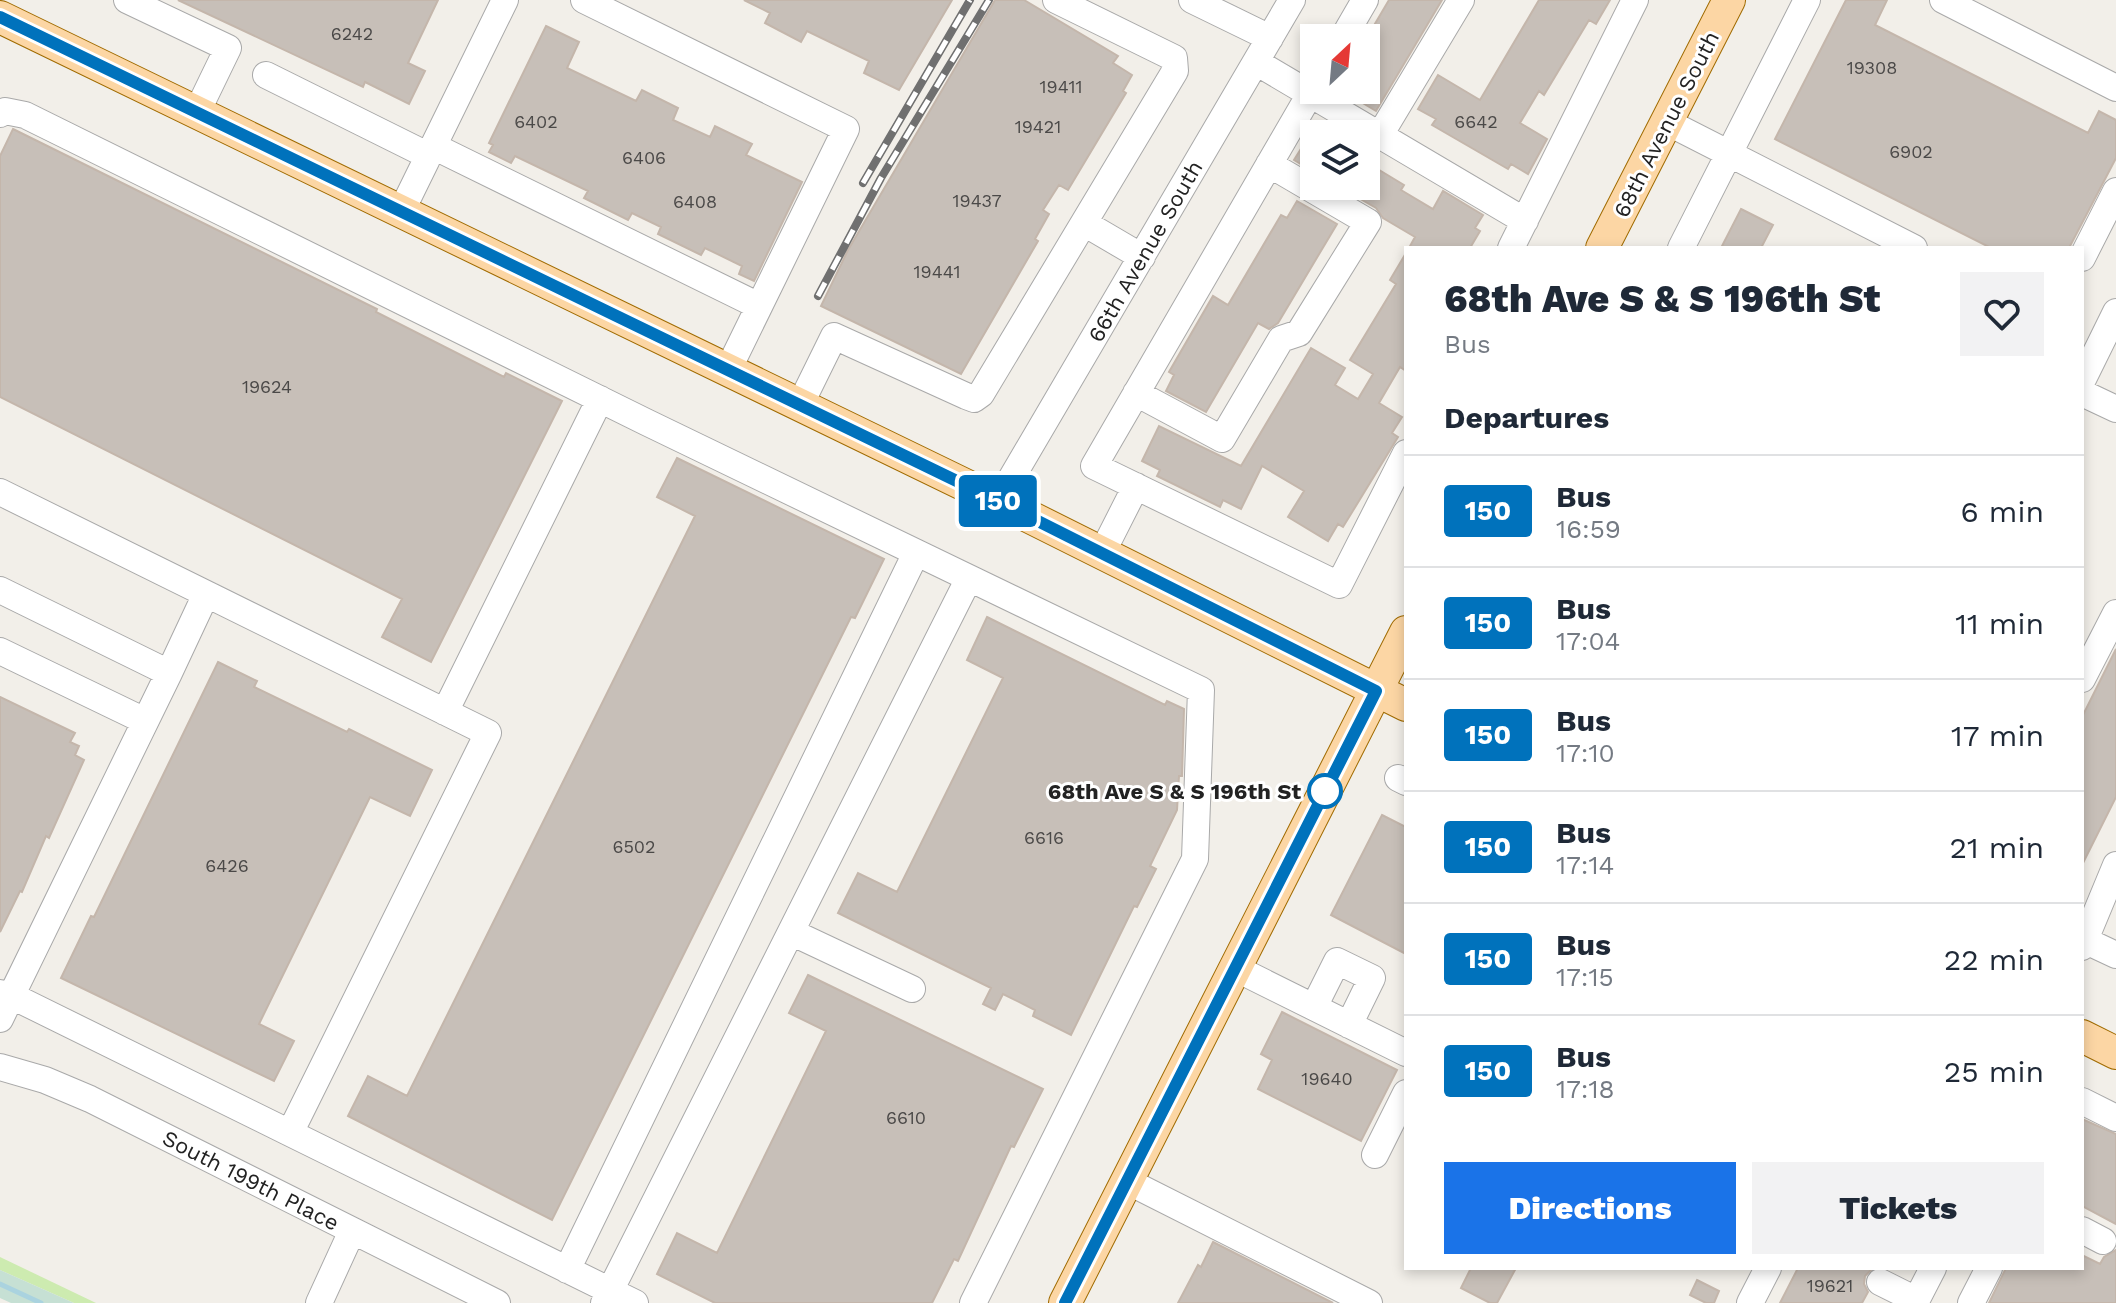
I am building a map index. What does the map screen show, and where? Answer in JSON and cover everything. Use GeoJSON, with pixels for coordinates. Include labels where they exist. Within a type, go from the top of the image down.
{"type":"FeatureCollection","features":[{"type":"Feature","properties":{"kind":"main road","name":"68th Avenue South"},"geometry":{"type":"LineString","coordinates":[[1603,246],[1729,0]]}},
{"type":"Feature","properties":{"kind":"main road"},"geometry":{"type":"LineString","coordinates":[[0,17],[998,501],[1404,704]]}},
{"type":"Feature","properties":{"kind":"main road"},"geometry":{"type":"LineString","coordinates":[[1065,1303],[1404,636]]}},
{"type":"Feature","properties":{"kind":"main road"},"geometry":{"type":"LineString","coordinates":[[2084,1037],[2116,1053]]}},
{"type":"Feature","properties":{"kind":"street"},"geometry":{"type":"LineString","coordinates":[[127,0],[228,48],[197,112]]}},
{"type":"Feature","properties":{"kind":"street"},"geometry":{"type":"LineString","coordinates":[[401,212],[505,0]]}},
{"type":"Feature","properties":{"kind":"street"},"geometry":{"type":"LineString","coordinates":[[584,0],[846,129],[728,370]]}},
{"type":"Feature","properties":{"kind":"street"},"geometry":{"type":"LineString","coordinates":[[800,405],[834,336],[966,396],[974,399],[981,394],[1175,71],[1174,58],[1056,0]]}},
{"type":"Feature","properties":{"kind":"street"},"geometry":{"type":"LineString","coordinates":[[1194,0],[1270,38]]}},
{"type":"Feature","properties":{"kind":"street","name":"66th Avenue South"},"geometry":{"type":"LineString","coordinates":[[998,501],[1292,0]]}},
{"type":"Feature","properties":{"kind":"street"},"geometry":{"type":"LineString","coordinates":[[1351,24],[1365,0]]}},
{"type":"Feature","properties":{"kind":"street"},"geometry":{"type":"LineString","coordinates":[[1461,0],[1380,135],[1525,221]]}},
{"type":"Feature","properties":{"kind":"street"},"geometry":{"type":"LineString","coordinates":[[1512,246],[1635,0]]}},
{"type":"Feature","properties":{"kind":"street"},"geometry":{"type":"LineString","coordinates":[[1682,246],[1807,0]]}},
{"type":"Feature","properties":{"kind":"street"},"geometry":{"type":"LineString","coordinates":[[1943,0],[2116,88]]}},
{"type":"Feature","properties":{"kind":"street"},"geometry":{"type":"LineString","coordinates":[[1256,62],[1300,85]]}},
{"type":"Feature","properties":{"kind":"street"},"geometry":{"type":"LineString","coordinates":[[266,75],[759,306]]}},
{"type":"Feature","properties":{"kind":"street"},"geometry":{"type":"LineString","coordinates":[[1304,104],[1094,466],[1339,585],[1404,457]]}},
{"type":"Feature","properties":{"kind":"street"},"geometry":{"type":"LineString","coordinates":[[1332,104],[1357,120]]}},
{"type":"Feature","properties":{"kind":"street"},"geometry":{"type":"LineString","coordinates":[[0,114],[5,111],[25,115],[600,399],[1201,690],[1195,859],[973,1303]]}},
{"type":"Feature","properties":{"kind":"street"},"geometry":{"type":"LineString","coordinates":[[1667,122],[1910,246]]}},
{"type":"Feature","properties":{"kind":"street"},"geometry":{"type":"LineString","coordinates":[[1136,393],[1222,439],[1281,339],[1299,333],[1368,222],[1269,164]]}},
{"type":"Feature","properties":{"kind":"street"},"geometry":{"type":"LineString","coordinates":[[2084,254],[2116,191]]}},
{"type":"Feature","properties":{"kind":"street"},"geometry":{"type":"LineString","coordinates":[[1084,223],[1142,257]]}},
{"type":"Feature","properties":{"kind":"street"},"geometry":{"type":"LineString","coordinates":[[2084,377],[2116,312]]}},
{"type":"Feature","properties":{"kind":"street"},"geometry":{"type":"LineString","coordinates":[[2084,394],[2116,409]]}},
{"type":"Feature","properties":{"kind":"street"},"geometry":{"type":"LineString","coordinates":[[445,712],[600,399]]}},
{"type":"Feature","properties":{"kind":"street"},"geometry":{"type":"LineString","coordinates":[[1102,553],[1136,486]]}},
{"type":"Feature","properties":{"kind":"street"},"geometry":{"type":"LineString","coordinates":[[0,492],[488,733],[290,1133]]}},
{"type":"Feature","properties":{"kind":"street"},"geometry":{"type":"LineString","coordinates":[[567,1270],[916,553]]}},
{"type":"Feature","properties":{"kind":"street"},"geometry":{"type":"LineString","coordinates":[[607,1297],[969,578]]}},
{"type":"Feature","properties":{"kind":"street"},"geometry":{"type":"LineString","coordinates":[[0,590],[169,673]]}},
{"type":"Feature","properties":{"kind":"street"},"geometry":{"type":"LineString","coordinates":[[206,594],[4,1002],[290,1133],[567,1270],[607,1297],[635,1303]]}},
{"type":"Feature","properties":{"kind":"street"},"geometry":{"type":"LineString","coordinates":[[2084,675],[2116,613]]}},
{"type":"Feature","properties":{"kind":"street"},"geometry":{"type":"LineString","coordinates":[[0,651],[145,721]]}},
{"type":"Feature","properties":{"kind":"street"},"geometry":{"type":"LineString","coordinates":[[2084,941],[2116,865]]}},
{"type":"Feature","properties":{"kind":"street"},"geometry":{"type":"LineString","coordinates":[[791,932],[912,989]]}},
{"type":"Feature","properties":{"kind":"street"},"geometry":{"type":"LineString","coordinates":[[2084,943],[2116,955]]}},
{"type":"Feature","properties":{"kind":"street"},"geometry":{"type":"LineString","coordinates":[[1314,1007],[1337,961],[1372,978],[1349,1025]]}},
{"type":"Feature","properties":{"kind":"street"},"geometry":{"type":"LineString","coordinates":[[1235,968],[1404,1051]]}},
{"type":"Feature","properties":{"kind":"street","name":"South 199th Place"},"geometry":{"type":"LineString","coordinates":[[0,1067],[45,1080],[90,1099],[497,1303]]}},
{"type":"Feature","properties":{"kind":"street"},"geometry":{"type":"LineString","coordinates":[[1375,1155],[1404,1097]]}},
{"type":"Feature","properties":{"kind":"street"},"geometry":{"type":"LineString","coordinates":[[2084,1102],[2116,1118]]}},
{"type":"Feature","properties":{"kind":"street"},"geometry":{"type":"LineString","coordinates":[[1127,1181],[1369,1303]]}},
{"type":"Feature","properties":{"kind":"street"},"geometry":{"type":"LineString","coordinates":[[319,1303],[352,1231]]}},
{"type":"Feature","properties":{"kind":"street"},"geometry":{"type":"LineString","coordinates":[[1750,1303],[1767,1270]]}},
{"type":"Feature","properties":{"kind":"street"},"geometry":{"type":"LineString","coordinates":[[1880,1282],[1923,1299],[1932,1270]]}},
{"type":"Feature","properties":{"kind":"street"},"geometry":{"type":"LineString","coordinates":[[1971,1303],[1988,1270]]}},
{"type":"Feature","properties":{"kind":"green space"},"geometry":{"type":"Polygon","coordinates":[[[0,1257],[96,1303],[74,1303],[0,1270],[0,1257]]]}},
{"type":"Feature","properties":{"kind":"green space"},"geometry":{"type":"Polygon","coordinates":[[[0,1270],[74,1303],[11,1303],[0,1298],[0,1270]]]}},
{"type":"Feature","properties":{"kind":"building"},"geometry":{"type":"Polygon","coordinates":[[[178,0],[438,0],[408,63],[425,71],[409,104],[365,82],[363,87],[178,0]]]}},
{"type":"Feature","properties":{"kind":"building"},"geometry":{"type":"Polygon","coordinates":[[[744,0],[952,0],[899,90],[864,73],[869,61],[807,31],[801,42],[765,23],[770,13],[744,0]]]}},
{"type":"Feature","properties":{"kind":"building"},"geometry":{"type":"Polygon","coordinates":[[[995,0],[1024,0],[1118,56],[1113,63],[1132,75],[1123,91],[1126,93],[1068,190],[1059,185],[1043,210],[1049,214],[1035,239],[1038,241],[961,374],[821,306],[848,250],[995,0]]]}},
{"type":"Feature","properties":{"kind":"building"},"geometry":{"type":"Polygon","coordinates":[[[1389,0],[1442,0],[1376,111],[1364,104],[1380,104],[1380,24],[1375,24],[1389,0]]]}},
{"type":"Feature","properties":{"kind":"building"},"geometry":{"type":"Polygon","coordinates":[[[1539,0],[1610,0],[1596,24],[1589,20],[1544,95],[1539,91],[1520,123],[1547,139],[1528,174],[1511,164],[1508,169],[1432,125],[1436,119],[1418,109],[1438,75],[1480,100],[1539,0]]]}},
{"type":"Feature","properties":{"kind":"building"},"geometry":{"type":"Polygon","coordinates":[[[1846,0],[1887,0],[1875,25],[2088,133],[2099,111],[2116,120],[2116,158],[2070,246],[1987,246],[1775,139],[1846,0]]]}},
{"type":"Feature","properties":{"kind":"building"},"geometry":{"type":"Polygon","coordinates":[[[546,26],[579,42],[567,68],[636,101],[642,90],[678,108],[673,120],[710,137],[715,126],[752,144],[746,155],[802,182],[754,281],[739,274],[742,266],[705,248],[701,255],[658,234],[661,227],[632,213],[628,220],[584,198],[588,191],[515,156],[511,163],[489,152],[493,145],[489,143],[546,26]]]}},
{"type":"Feature","properties":{"kind":"building"},"geometry":{"type":"Polygon","coordinates":[[[13,129],[377,309],[376,312],[504,377],[506,373],[562,401],[431,662],[382,637],[402,599],[0,397],[0,156],[13,129]]]}},
{"type":"Feature","properties":{"kind":"building"},"geometry":{"type":"Polygon","coordinates":[[[1380,170],[1404,185],[1401,190],[1433,209],[1443,191],[1483,215],[1475,228],[1480,231],[1471,246],[1410,246],[1415,237],[1383,218],[1376,208],[1362,200],[1380,200],[1380,170]]]}},
{"type":"Feature","properties":{"kind":"building"},"geometry":{"type":"Polygon","coordinates":[[[1297,201],[1337,224],[1278,323],[1269,329],[1258,323],[1206,412],[1166,391],[1174,375],[1169,372],[1213,296],[1228,305],[1281,215],[1287,218],[1297,201]]]}},
{"type":"Feature","properties":{"kind":"building"},"geometry":{"type":"Polygon","coordinates":[[[1741,209],[1773,225],[1762,246],[1722,246],[1741,209]]]}},
{"type":"Feature","properties":{"kind":"building"},"geometry":{"type":"Polygon","coordinates":[[[1404,256],[1404,370],[1400,367],[1379,403],[1402,417],[1392,433],[1398,437],[1343,527],[1338,524],[1328,541],[1288,517],[1304,491],[1262,466],[1241,509],[1223,500],[1220,507],[1157,476],[1160,470],[1142,461],[1159,426],[1241,466],[1311,348],[1345,368],[1335,385],[1358,399],[1373,374],[1350,360],[1396,284],[1390,280],[1404,256]]]}},
{"type":"Feature","properties":{"kind":"building"},"geometry":{"type":"Polygon","coordinates":[[[677,458],[884,559],[855,618],[851,617],[552,1220],[348,1116],[368,1076],[407,1096],[695,516],[657,497],[677,458]]]}},
{"type":"Feature","properties":{"kind":"building"},"geometry":{"type":"Polygon","coordinates":[[[987,617],[1165,705],[1167,701],[1184,709],[1182,776],[1179,776],[1177,810],[1150,866],[1156,869],[1137,907],[1134,906],[1071,1035],[1033,1016],[1035,1010],[1003,994],[995,1010],[983,1004],[991,988],[838,913],[858,873],[897,892],[1003,678],[967,660],[987,617]]]}},
{"type":"Feature","properties":{"kind":"building"},"geometry":{"type":"Polygon","coordinates":[[[2116,649],[2116,797],[2084,861],[2084,713],[2116,649]]]}},
{"type":"Feature","properties":{"kind":"building"},"geometry":{"type":"Polygon","coordinates":[[[218,662],[257,681],[254,687],[432,770],[410,816],[370,797],[259,1024],[294,1041],[274,1081],[61,978],[91,916],[94,917],[218,662]]]}},
{"type":"Feature","properties":{"kind":"building"},"geometry":{"type":"Polygon","coordinates":[[[0,697],[75,733],[70,742],[79,746],[75,755],[84,760],[49,838],[46,836],[22,892],[0,932],[0,697]]]}},
{"type":"Feature","properties":{"kind":"building"},"geometry":{"type":"Polygon","coordinates":[[[1382,815],[1404,826],[1404,953],[1331,915],[1382,815]]]}},
{"type":"Feature","properties":{"kind":"building"},"geometry":{"type":"Polygon","coordinates":[[[808,975],[1043,1089],[1014,1147],[1011,1146],[958,1261],[954,1259],[932,1303],[715,1303],[657,1274],[677,1233],[717,1253],[826,1031],[789,1013],[808,975]]]}},
{"type":"Feature","properties":{"kind":"building"},"geometry":{"type":"Polygon","coordinates":[[[1282,1012],[1397,1070],[1361,1141],[1258,1089],[1272,1060],[1261,1054],[1282,1012]]]}},
{"type":"Feature","properties":{"kind":"building"},"geometry":{"type":"Polygon","coordinates":[[[2084,1120],[2116,1134],[2116,1224],[2084,1207],[2084,1120]]]}},
{"type":"Feature","properties":{"kind":"building"},"geometry":{"type":"Polygon","coordinates":[[[1213,1242],[1333,1303],[1178,1303],[1213,1242]]]}},
{"type":"Feature","properties":{"kind":"building"},"geometry":{"type":"Polygon","coordinates":[[[2116,1250],[2116,1303],[1989,1303],[2005,1270],[2084,1270],[2084,1256],[2100,1264],[2104,1257],[2116,1250]]]}},
{"type":"Feature","properties":{"kind":"building"},"geometry":{"type":"Polygon","coordinates":[[[1470,1270],[1515,1270],[1497,1303],[1490,1303],[1461,1288],[1470,1270]]]}},
{"type":"Feature","properties":{"kind":"building"},"geometry":{"type":"Polygon","coordinates":[[[1797,1270],[1871,1270],[1865,1276],[1864,1284],[1868,1292],[1862,1303],[1780,1303],[1797,1270]]]}},
{"type":"Feature","properties":{"kind":"building"},"geometry":{"type":"Polygon","coordinates":[[[1697,1280],[1719,1291],[1714,1303],[1706,1303],[1690,1295],[1697,1280]]]}},
{"type":"Feature","properties":{"kind":"waterway"},"geometry":{"type":"LineString","coordinates":[[0,1284],[41,1303]]}},
{"type":"Feature","properties":{"kind":"railway"},"geometry":{"type":"LineString","coordinates":[[863,183],[970,0]]}},
{"type":"Feature","properties":{"kind":"railway"},"geometry":{"type":"LineString","coordinates":[[818,296],[881,178],[989,0]]}},
{"type":"Feature","properties":{"kind":"bus line","name":"150"},"geometry":{"type":"LineString","coordinates":[[0,17],[998,501],[1376,691],[1065,1303]]}},
{"type":"Feature","properties":{"kind":"place","name":"68th Ave S & S 196th St"},"geometry":{"type":"Point","coordinates":[1325,791]}}]}
